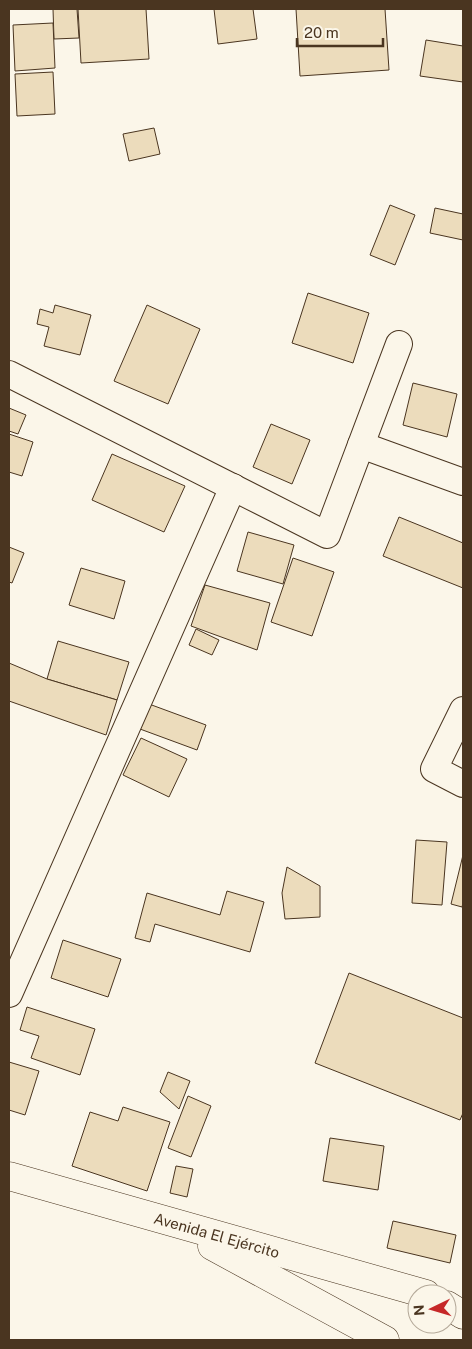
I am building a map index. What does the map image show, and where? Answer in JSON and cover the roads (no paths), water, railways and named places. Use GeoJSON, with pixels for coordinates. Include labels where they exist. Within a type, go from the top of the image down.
{"type":"FeatureCollection","features":[{"type":"Feature","properties":{"kind":"street"},"geometry":{"type":"LineString","coordinates":[[9,374],[327,535],[399,344]]}},
{"type":"Feature","properties":{"kind":"street"},"geometry":{"type":"LineString","coordinates":[[361,445],[463,482]]}},
{"type":"Feature","properties":{"kind":"street"},"geometry":{"type":"LineString","coordinates":[[9,994],[233,487]]}},
{"type":"Feature","properties":{"kind":"street"},"geometry":{"type":"LineString","coordinates":[[463,710],[434,769],[463,784]]}},
{"type":"Feature","properties":{"kind":"street","name":"Avenida El Ejército"},"geometry":{"type":"LineString","coordinates":[[9,1176],[168,1223],[407,1289]]}},
{"type":"Feature","properties":{"kind":"street"},"geometry":{"type":"LineString","coordinates":[[168,1223],[385,1340]]}}]}
